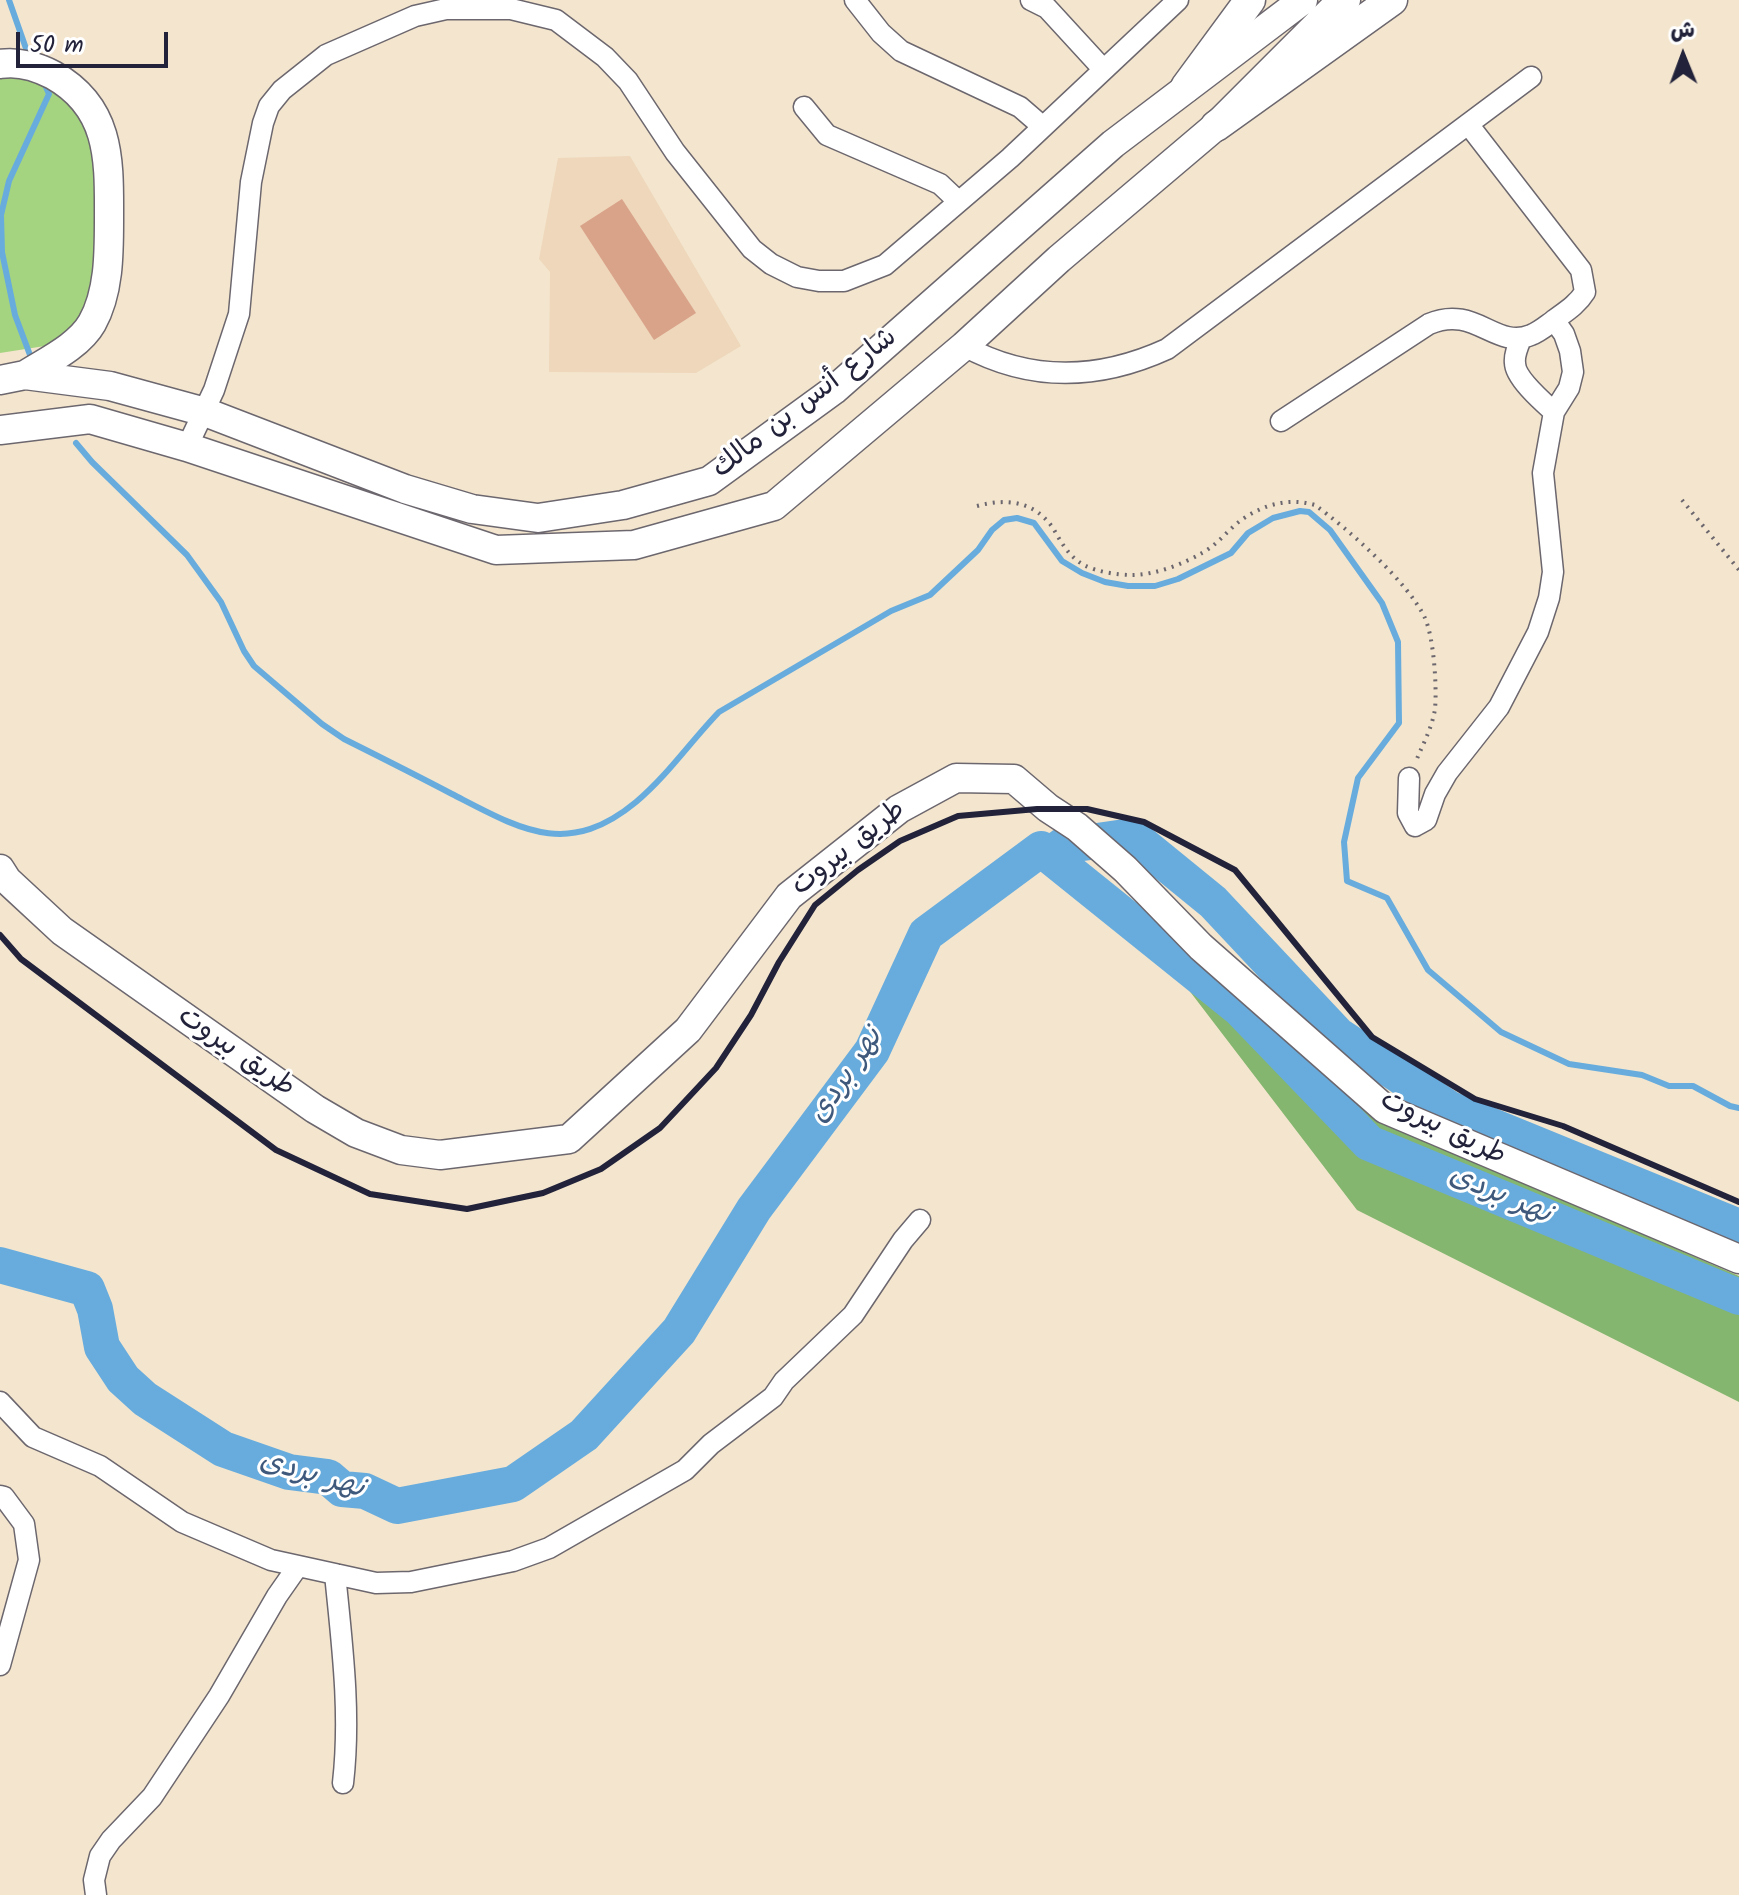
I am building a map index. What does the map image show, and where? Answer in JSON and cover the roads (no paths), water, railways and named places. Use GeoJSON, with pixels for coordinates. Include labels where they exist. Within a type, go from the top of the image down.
{"type":"FeatureCollection","features":[{"type":"Feature","properties":{"kind":"main road"},"geometry":{"type":"LineString","coordinates":[[1186,87],[1250,0]]}},
{"type":"Feature","properties":{"kind":"main road","name":"شارع أنس بن مالك"},"geometry":{"type":"LineString","coordinates":[[12,378],[110,386],[205,412],[405,489],[472,509],[538,518],[623,505],[709,481],[834,390],[1113,144],[1303,0]]}},
{"type":"Feature","properties":{"kind":"main road","name":"شارع أنس بن مالك"},"geometry":{"type":"LineString","coordinates":[[0,430],[90,419],[187,447],[496,550],[634,545],[774,506],[964,346],[1059,259],[1216,126],[1332,10],[1346,0]]}},
{"type":"Feature","properties":{"kind":"main road"},"geometry":{"type":"LineString","coordinates":[[1216,126],[1392,0]]}},
{"type":"Feature","properties":{"kind":"main road"},"geometry":{"type":"LineString","coordinates":[[0,64],[25,65],[49,73],[83,98],[98,120],[109,169],[106,276],[91,324],[76,341],[12,378]]}},
{"type":"Feature","properties":{"kind":"main road","name":"طريق بيروت"},"geometry":{"type":"LineString","coordinates":[[0,869],[7,880],[62,931],[315,1109],[356,1133],[401,1150],[440,1155],[569,1139],[688,1030],[789,896],[899,809],[956,778],[1014,779],[1125,869],[1201,947],[1385,1109],[1739,1259]]}},
{"type":"Feature","properties":{"kind":"street"},"geometry":{"type":"LineString","coordinates":[[855,0],[881,33],[901,51],[1020,107],[1042,126]]}},
{"type":"Feature","properties":{"kind":"street"},"geometry":{"type":"LineString","coordinates":[[1031,0],[1047,8],[1103,69]]}},
{"type":"Feature","properties":{"kind":"street"},"geometry":{"type":"LineString","coordinates":[[187,447],[205,412],[239,314],[251,182],[269,106],[282,90],[326,55],[415,16],[446,9],[559,10],[628,81],[675,152],[752,249],[771,264],[797,277],[844,281],[885,265],[1010,158],[1178,0]]}},
{"type":"Feature","properties":{"kind":"street"},"geometry":{"type":"LineString","coordinates":[[964,346],[1011,367],[1047,372],[1091,372],[1145,359],[1167,349],[1531,77]]}},
{"type":"Feature","properties":{"kind":"street"},"geometry":{"type":"LineString","coordinates":[[804,107],[827,135],[940,184],[958,201]]}},
{"type":"Feature","properties":{"kind":"street"},"geometry":{"type":"LineString","coordinates":[[1281,421],[1429,324],[1443,318],[1473,321],[1505,336],[1521,339],[1534,335],[1579,301],[1585,292],[1581,270],[1468,124]]}},
{"type":"Feature","properties":{"kind":"street"},"geometry":{"type":"LineString","coordinates":[[1409,778],[1408,813],[1415,826],[1426,820],[1447,773],[1499,707],[1538,632],[1549,598],[1553,572],[1543,473],[1554,412],[1569,388],[1573,372],[1564,334],[1554,320]]}},
{"type":"Feature","properties":{"kind":"street"},"geometry":{"type":"LineString","coordinates":[[1521,339],[1514,361],[1516,370],[1538,399],[1554,412]]}},
{"type":"Feature","properties":{"kind":"street"},"geometry":{"type":"LineString","coordinates":[[0,1402],[33,1437],[100,1466],[182,1522],[258,1555],[298,1566],[376,1583],[411,1582],[513,1561],[581,1532],[685,1470],[711,1444],[773,1397],[784,1381],[853,1315],[920,1220]]}},
{"type":"Feature","properties":{"kind":"street"},"geometry":{"type":"LineString","coordinates":[[0,1496],[24,1524],[29,1560],[0,1665]]}},
{"type":"Feature","properties":{"kind":"street"},"geometry":{"type":"LineString","coordinates":[[96,1895],[94,1880],[100,1856],[152,1797],[219,1696],[270,1606],[298,1566]]}},
{"type":"Feature","properties":{"kind":"street"},"geometry":{"type":"LineString","coordinates":[[335,1574],[344,1652],[348,1744],[343,1783]]}},
{"type":"Feature","properties":{"kind":"waterway"},"geometry":{"type":"LineString","coordinates":[[9,0],[29,57]]}},
{"type":"Feature","properties":{"kind":"waterway"},"geometry":{"type":"LineString","coordinates":[[30,355],[15,315],[2,252],[1,215],[9,181],[49,94],[43,80]]}},
{"type":"Feature","properties":{"kind":"waterway"},"geometry":{"type":"LineString","coordinates":[[76,443],[187,555],[221,602],[254,666],[322,724],[344,739],[500,818],[522,827],[565,834],[588,830],[636,802],[719,712],[891,611],[930,595],[978,550],[992,530],[1004,520],[1017,518],[1034,523],[1062,561],[1082,573],[1105,582],[1155,586],[1178,579],[1231,553],[1248,533],[1273,518],[1300,511],[1309,512],[1330,530],[1382,603],[1398,642],[1399,723],[1358,778],[1344,842],[1347,881],[1387,898],[1428,970],[1501,1032],[1569,1064],[1642,1075],[1669,1086],[1693,1086],[1739,1108]]}},
{"type":"Feature","properties":{"kind":"waterway"},"geometry":{"type":"LineString","coordinates":[[1062,846],[1132,836],[1213,902],[1338,1035],[1450,1109],[1739,1227]]}},
{"type":"Feature","properties":{"kind":"waterway","name":"نهر بردى"},"geometry":{"type":"LineString","coordinates":[[0,1265],[87,1289],[95,1309],[102,1347],[123,1379],[145,1399],[223,1449],[289,1472],[328,1477],[342,1489],[365,1491],[397,1506],[513,1484],[584,1435],[679,1331],[754,1209],[872,1051],[926,934],[1041,849],[1240,1009],[1369,1143],[1739,1297]]}},
{"type":"Feature","properties":{"kind":"railway"},"geometry":{"type":"LineString","coordinates":[[0,935],[21,959],[276,1150],[370,1194],[467,1209],[543,1193],[601,1169],[660,1128],[716,1068],[751,1015],[779,962],[815,905],[900,841],[958,816],[1037,809],[1087,809],[1144,822],[1235,870],[1372,1037],[1475,1099],[1563,1126],[1739,1202]]}}]}
